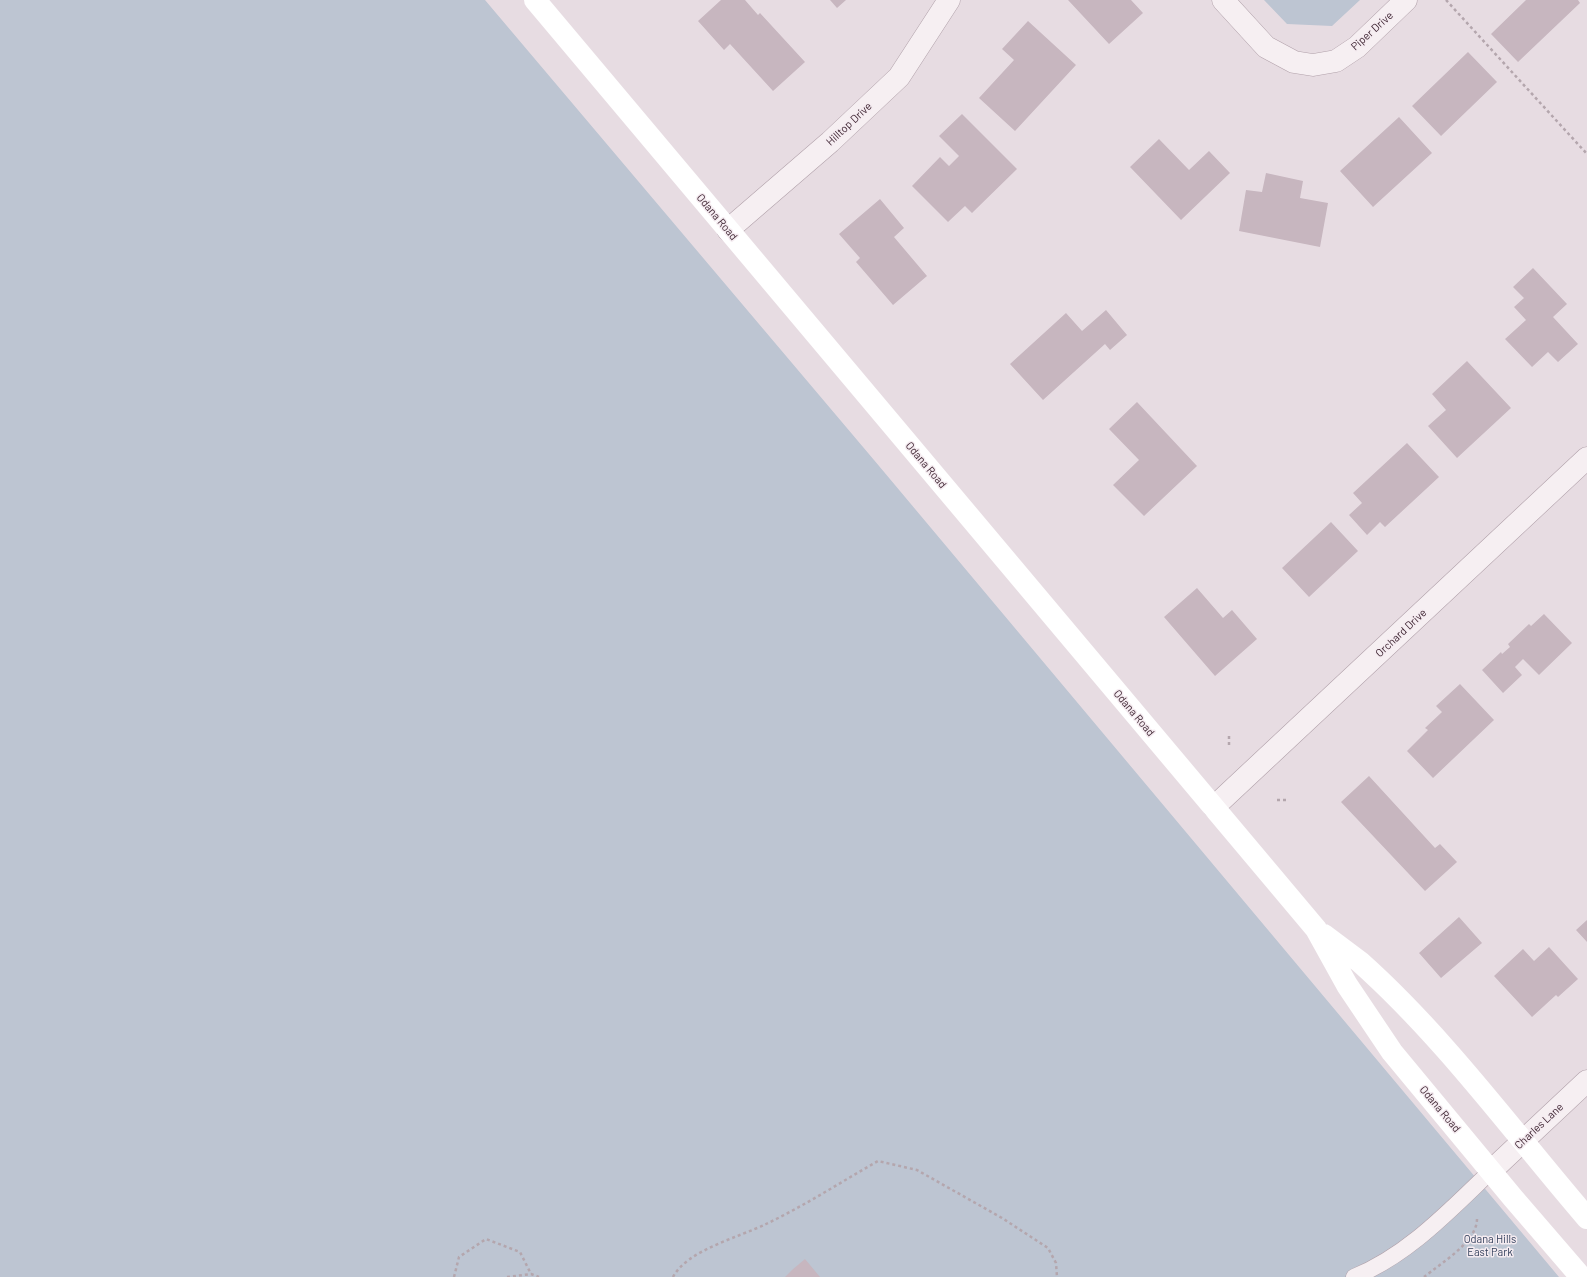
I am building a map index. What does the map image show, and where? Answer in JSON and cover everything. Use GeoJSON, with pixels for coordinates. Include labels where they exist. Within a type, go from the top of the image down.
{"type":"FeatureCollection","features":[{"type":"Feature","properties":{"kind":"street","name":"Odana Road"},"geometry":{"type":"LineString","coordinates":[[535,0],[1316,929],[1347,985],[1392,1052],[1581,1277]]}},
{"type":"Feature","properties":{"kind":"street","name":"Hilltop Drive"},"geometry":{"type":"LineString","coordinates":[[728,230],[830,142],[899,77],[949,0]]}},
{"type":"Feature","properties":{"kind":"street","name":"Piper Drive"},"geometry":{"type":"LineString","coordinates":[[1223,0],[1266,47],[1294,62],[1313,65],[1336,61],[1357,47],[1406,0]]}},
{"type":"Feature","properties":{"kind":"street","name":"Orchard Drive"},"geometry":{"type":"LineString","coordinates":[[1214,807],[1587,458]]}},
{"type":"Feature","properties":{"kind":"street","name":"Odana Road"},"geometry":{"type":"LineString","coordinates":[[1316,929],[1359,962],[1399,999],[1458,1063],[1522,1142],[1587,1218]]}},
{"type":"Feature","properties":{"kind":"street","name":"Charles Lane"},"geometry":{"type":"LineString","coordinates":[[1491,1171],[1587,1082]]}},
{"type":"Feature","properties":{"kind":"lane"},"geometry":{"type":"LineString","coordinates":[[1354,1277],[1373,1269],[1428,1232],[1491,1171]]}},
{"type":"Feature","properties":{"kind":"path"},"geometry":{"type":"LineString","coordinates":[[1446,0],[1587,154]]}},
{"type":"Feature","properties":{"kind":"path"},"geometry":{"type":"LineString","coordinates":[[1229,735],[1229,745]]}},
{"type":"Feature","properties":{"kind":"path"},"geometry":{"type":"LineString","coordinates":[[1277,800],[1288,800]]}},
{"type":"Feature","properties":{"kind":"path"},"geometry":{"type":"LineString","coordinates":[[673,1277],[676,1270],[699,1252],[767,1224],[878,1161],[917,1170],[1002,1218],[1048,1248],[1056,1263],[1057,1277]]}},
{"type":"Feature","properties":{"kind":"path"},"geometry":{"type":"LineString","coordinates":[[1424,1277],[1469,1240],[1477,1226]]}},
{"type":"Feature","properties":{"kind":"path"},"geometry":{"type":"LineString","coordinates":[[454,1277],[459,1257],[486,1239],[520,1252],[531,1274]]}},
{"type":"Feature","properties":{"kind":"path"},"geometry":{"type":"LineString","coordinates":[[507,1277],[531,1274],[539,1277]]}},
{"type":"Feature","properties":{"kind":"green space","name":"Odana Hills East Park"},"geometry":{"type":"Polygon","coordinates":[[[0,0],[485,0],[874,460],[1559,1277],[0,1277],[0,0]]]}},
{"type":"Feature","properties":{"kind":"green space"},"geometry":{"type":"Polygon","coordinates":[[[1264,0],[1360,0],[1332,26],[1287,24],[1264,0]]]}},
{"type":"Feature","properties":{"kind":"building"},"geometry":{"type":"Polygon","coordinates":[[[721,0],[745,0],[758,15],[760,13],[805,62],[773,91],[730,44],[724,50],[698,21],[721,0]]]}},
{"type":"Feature","properties":{"kind":"building"},"geometry":{"type":"Polygon","coordinates":[[[830,0],[846,0],[837,8],[830,0]]]}},
{"type":"Feature","properties":{"kind":"building"},"geometry":{"type":"Polygon","coordinates":[[[1068,0],[1131,0],[1143,13],[1109,44],[1068,0]]]}},
{"type":"Feature","properties":{"kind":"building"},"geometry":{"type":"Polygon","coordinates":[[[1526,0],[1578,0],[1580,3],[1518,62],[1491,34],[1526,0]]]}},
{"type":"Feature","properties":{"kind":"building"},"geometry":{"type":"Polygon","coordinates":[[[1028,21],[1076,65],[1015,131],[979,98],[1014,60],[1002,49],[1028,21]]]}},
{"type":"Feature","properties":{"kind":"building"},"geometry":{"type":"Polygon","coordinates":[[[1468,52],[1497,82],[1441,136],[1412,106],[1468,52]]]}},
{"type":"Feature","properties":{"kind":"building"},"geometry":{"type":"Polygon","coordinates":[[[962,114],[1017,169],[972,213],[965,206],[948,222],[912,186],[940,157],[949,166],[959,156],[939,136],[962,114]]]}},
{"type":"Feature","properties":{"kind":"building"},"geometry":{"type":"Polygon","coordinates":[[[1399,117],[1432,153],[1373,207],[1340,171],[1399,117]]]}},
{"type":"Feature","properties":{"kind":"building"},"geometry":{"type":"Polygon","coordinates":[[[1159,139],[1189,170],[1209,151],[1230,173],[1181,220],[1130,167],[1159,139]]]}},
{"type":"Feature","properties":{"kind":"building"},"geometry":{"type":"Polygon","coordinates":[[[1266,173],[1303,181],[1300,198],[1328,203],[1320,247],[1239,231],[1246,190],[1262,192],[1266,173]]]}},
{"type":"Feature","properties":{"kind":"building"},"geometry":{"type":"Polygon","coordinates":[[[880,199],[904,228],[894,237],[927,276],[893,305],[856,262],[860,258],[839,234],[880,199]]]}},
{"type":"Feature","properties":{"kind":"building"},"geometry":{"type":"Polygon","coordinates":[[[1533,268],[1567,304],[1553,317],[1578,344],[1558,362],[1548,352],[1532,367],[1505,339],[1526,320],[1514,307],[1524,298],[1513,287],[1533,268]]]}},
{"type":"Feature","properties":{"kind":"building"},"geometry":{"type":"Polygon","coordinates":[[[1106,310],[1127,335],[1110,350],[1105,344],[1043,400],[1010,364],[1066,313],[1082,331],[1106,310]]]}},
{"type":"Feature","properties":{"kind":"building"},"geometry":{"type":"Polygon","coordinates":[[[1467,361],[1511,408],[1457,458],[1428,426],[1446,410],[1432,394],[1467,361]]]}},
{"type":"Feature","properties":{"kind":"building"},"geometry":{"type":"Polygon","coordinates":[[[1137,402],[1197,466],[1144,516],[1113,485],[1139,460],[1109,429],[1137,402]]]}},
{"type":"Feature","properties":{"kind":"building"},"geometry":{"type":"Polygon","coordinates":[[[1407,443],[1439,477],[1385,527],[1380,522],[1367,535],[1349,515],[1362,503],[1353,493],[1407,443]]]}},
{"type":"Feature","properties":{"kind":"building"},"geometry":{"type":"Polygon","coordinates":[[[1331,522],[1358,551],[1309,597],[1282,568],[1331,522]]]}},
{"type":"Feature","properties":{"kind":"building"},"geometry":{"type":"Polygon","coordinates":[[[1197,588],[1223,618],[1232,610],[1257,639],[1215,676],[1164,617],[1197,588]]]}},
{"type":"Feature","properties":{"kind":"building"},"geometry":{"type":"Polygon","coordinates":[[[1544,614],[1572,643],[1539,675],[1523,659],[1515,667],[1522,675],[1503,693],[1482,670],[1501,652],[1502,654],[1510,647],[1508,644],[1529,624],[1531,626],[1544,614]]]}},
{"type":"Feature","properties":{"kind":"building"},"geometry":{"type":"Polygon","coordinates":[[[1460,684],[1494,720],[1433,778],[1407,751],[1428,730],[1425,728],[1442,712],[1436,706],[1460,684]]]}},
{"type":"Feature","properties":{"kind":"building"},"geometry":{"type":"Polygon","coordinates":[[[1369,776],[1435,848],[1440,844],[1457,862],[1425,891],[1341,802],[1369,776]]]}},
{"type":"Feature","properties":{"kind":"building"},"geometry":{"type":"Polygon","coordinates":[[[1459,917],[1482,943],[1441,978],[1419,953],[1459,917]]]}},
{"type":"Feature","properties":{"kind":"building"},"geometry":{"type":"Polygon","coordinates":[[[1587,920],[1587,942],[1576,930],[1587,920]]]}},
{"type":"Feature","properties":{"kind":"building"},"geometry":{"type":"Polygon","coordinates":[[[1549,947],[1578,979],[1558,997],[1556,995],[1532,1017],[1494,976],[1523,949],[1534,961],[1549,947]]]}},
{"type":"Feature","properties":{"kind":"building"},"geometry":{"type":"Polygon","coordinates":[[[805,1259],[820,1277],[785,1277],[792,1270],[805,1259]]]}}]}
